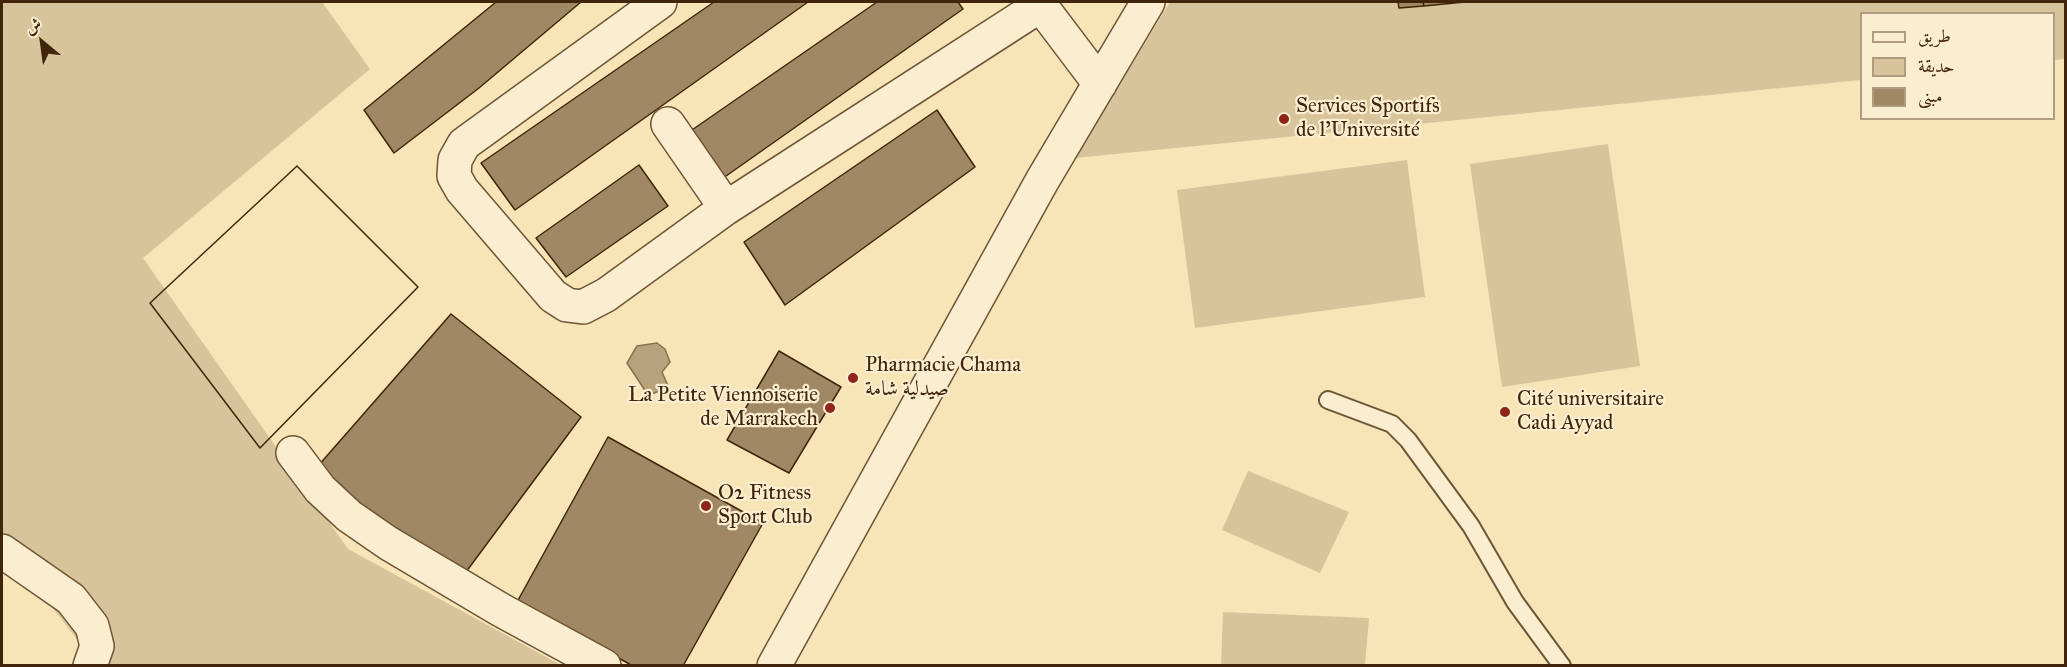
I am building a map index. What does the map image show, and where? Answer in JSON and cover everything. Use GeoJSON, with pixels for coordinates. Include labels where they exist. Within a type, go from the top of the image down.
{"type":"FeatureCollection","features":[{"type":"Feature","properties":{"kind":"street"},"geometry":{"type":"LineString","coordinates":[[660,2],[464,144],[455,160],[454,176],[462,190],[553,296],[567,304],[583,307],[606,296],[726,208],[1039,3],[1100,84]]}},
{"type":"Feature","properties":{"kind":"street"},"geometry":{"type":"LineString","coordinates":[[774,666],[1042,181],[1148,2]]}},
{"type":"Feature","properties":{"kind":"street"},"geometry":{"type":"LineString","coordinates":[[668,124],[726,208]]}},
{"type":"Feature","properties":{"kind":"street"},"geometry":{"type":"LineString","coordinates":[[293,453],[320,489],[349,516],[388,543],[501,610],[604,666]]}},
{"type":"Feature","properties":{"kind":"street"},"geometry":{"type":"LineString","coordinates":[[2,550],[71,599],[92,626],[97,646],[90,666]]}},
{"type":"Feature","properties":{"kind":"lane"},"geometry":{"type":"LineString","coordinates":[[1329,400],[1392,424],[1408,440],[1471,526],[1515,602],[1562,666]]}},
{"type":"Feature","properties":{"kind":"green space"},"geometry":{"type":"Polygon","coordinates":[[[2,2],[322,2],[370,69],[143,258],[348,549],[561,665],[97,665],[2,543],[2,2]]]}},
{"type":"Feature","properties":{"kind":"green space","name":"Services Sportifs de l'Université"},"geometry":{"type":"Polygon","coordinates":[[[1170,2],[2065,2],[2065,59],[2055,60],[2055,12],[1860,12],[1860,80],[1075,158],[1170,2]]]}},
{"type":"Feature","properties":{"kind":"green space"},"geometry":{"type":"Polygon","coordinates":[[[1608,144],[1640,366],[1502,387],[1470,164],[1608,144]]]}},
{"type":"Feature","properties":{"kind":"green space"},"geometry":{"type":"Polygon","coordinates":[[[1407,160],[1425,297],[1195,328],[1177,190],[1407,160]]]}},
{"type":"Feature","properties":{"kind":"green space"},"geometry":{"type":"Polygon","coordinates":[[[1248,471],[1349,512],[1320,573],[1222,530],[1248,471]]]}},
{"type":"Feature","properties":{"kind":"green space"},"geometry":{"type":"Polygon","coordinates":[[[1223,612],[1369,618],[1365,665],[1221,665],[1223,612]]]}},
{"type":"Feature","properties":{"kind":"shaded area"},"geometry":{"type":"Polygon","coordinates":[[[657,343],[665,349],[670,362],[662,372],[669,388],[648,395],[627,363],[637,346],[657,343]]]}},
{"type":"Feature","properties":{"kind":"building"},"geometry":{"type":"Polygon","coordinates":[[[496,2],[581,2],[479,88],[394,153],[364,110],[496,2]]]}},
{"type":"Feature","properties":{"kind":"building"},"geometry":{"type":"Polygon","coordinates":[[[714,2],[808,2],[515,210],[481,163],[714,2]]]}},
{"type":"Feature","properties":{"kind":"building"},"geometry":{"type":"Polygon","coordinates":[[[877,2],[958,2],[963,9],[719,181],[689,132],[877,2]]]}},
{"type":"Feature","properties":{"kind":"building"},"geometry":{"type":"Polygon","coordinates":[[[1398,2],[1423,2],[1424,6],[1399,8],[1398,2]]]}},
{"type":"Feature","properties":{"kind":"building"},"geometry":{"type":"Polygon","coordinates":[[[1423,2],[1465,2],[1424,6],[1423,2]]]}},
{"type":"Feature","properties":{"kind":"building"},"geometry":{"type":"Polygon","coordinates":[[[937,110],[975,167],[785,305],[744,242],[937,110]]]}},
{"type":"Feature","properties":{"kind":"building"},"geometry":{"type":"Polygon","coordinates":[[[639,165],[668,206],[566,277],[536,238],[639,165]]]}},
{"type":"Feature","properties":{"kind":"building"},"geometry":{"type":"Polygon","coordinates":[[[297,166],[418,287],[260,448],[150,303],[297,166]]]}},
{"type":"Feature","properties":{"kind":"building"},"geometry":{"type":"Polygon","coordinates":[[[297,166],[418,287],[260,448],[150,303],[297,166]]]}},
{"type":"Feature","properties":{"kind":"building"},"geometry":{"type":"Polygon","coordinates":[[[451,314],[581,417],[463,576],[311,474],[451,314]]]}},
{"type":"Feature","properties":{"kind":"building"},"geometry":{"type":"Polygon","coordinates":[[[779,351],[841,387],[789,473],[727,440],[779,351]]]}},
{"type":"Feature","properties":{"kind":"building"},"geometry":{"type":"Polygon","coordinates":[[[608,437],[763,523],[683,666],[633,666],[517,602],[608,437]]]}},
{"type":"Feature","properties":{"kind":"place","name":"Services Sportifs de l'Université"},"geometry":{"type":"Point","coordinates":[1284,119]}},
{"type":"Feature","properties":{"kind":"place","name":"Pharmacie Chama صيدلية شامة"},"geometry":{"type":"Point","coordinates":[853,378]}},
{"type":"Feature","properties":{"kind":"place","name":"La Petite Viennoiserie de Marrakech"},"geometry":{"type":"Point","coordinates":[830,408]}},
{"type":"Feature","properties":{"kind":"place","name":"Cité universitaire Cadi Ayyad"},"geometry":{"type":"Point","coordinates":[1505,412]}},
{"type":"Feature","properties":{"kind":"place","name":"O2 Fitness Sport Club"},"geometry":{"type":"Point","coordinates":[706,506]}}]}
